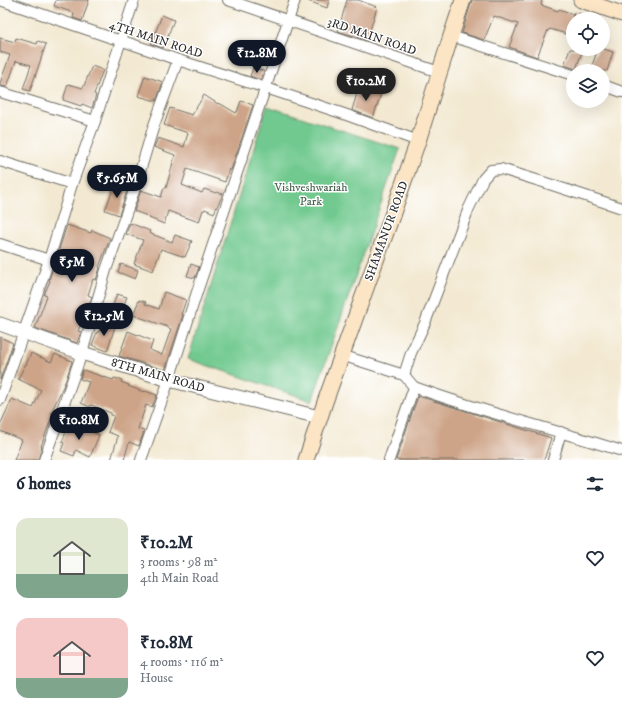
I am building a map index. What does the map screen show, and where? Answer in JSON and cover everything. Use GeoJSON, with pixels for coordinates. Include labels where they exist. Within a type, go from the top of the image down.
{"type":"FeatureCollection","features":[{"type":"Feature","properties":{"kind":"main road","name":"SHAMANUR ROAD"},"geometry":{"type":"LineString","coordinates":[[306,460],[319,417],[418,142],[451,36],[464,0]]}},
{"type":"Feature","properties":{"kind":"main road"},"geometry":{"type":"LineString","coordinates":[[581,0],[622,14]]}},
{"type":"Feature","properties":{"kind":"street","name":"4TH MAIN ROAD"},"geometry":{"type":"LineString","coordinates":[[0,0],[344,114],[418,142]]}},
{"type":"Feature","properties":{"kind":"street"},"geometry":{"type":"LineString","coordinates":[[0,399],[49,260],[72,184],[95,121],[134,0]]}},
{"type":"Feature","properties":{"kind":"street","name":"3RD MAIN ROAD"},"geometry":{"type":"LineString","coordinates":[[228,0],[440,72]]}},
{"type":"Feature","properties":{"kind":"street"},"geometry":{"type":"LineString","coordinates":[[141,460],[295,0]]}},
{"type":"Feature","properties":{"kind":"street"},"geometry":{"type":"LineString","coordinates":[[451,36],[566,74]]}},
{"type":"Feature","properties":{"kind":"street"},"geometry":{"type":"LineString","coordinates":[[44,460],[82,353],[106,270],[134,192],[154,126],[178,60]]}},
{"type":"Feature","properties":{"kind":"street"},"geometry":{"type":"LineString","coordinates":[[610,88],[622,92]]}},
{"type":"Feature","properties":{"kind":"street"},"geometry":{"type":"LineString","coordinates":[[0,92],[95,121]]}},
{"type":"Feature","properties":{"kind":"street"},"geometry":{"type":"LineString","coordinates":[[0,161],[72,184]]}},
{"type":"Feature","properties":{"kind":"street"},"geometry":{"type":"LineString","coordinates":[[404,375],[411,353],[425,323],[469,208],[483,179],[491,170],[501,169],[622,208]]}},
{"type":"Feature","properties":{"kind":"street"},"geometry":{"type":"LineString","coordinates":[[0,244],[49,260]]}},
{"type":"Feature","properties":{"kind":"street","name":"8TH MAIN ROAD"},"geometry":{"type":"LineString","coordinates":[[0,324],[82,353],[169,380],[319,417]]}},
{"type":"Feature","properties":{"kind":"street"},"geometry":{"type":"LineString","coordinates":[[341,355],[404,375],[414,387],[450,400],[622,451]]}},
{"type":"Feature","properties":{"kind":"street"},"geometry":{"type":"LineString","coordinates":[[389,460],[414,387]]}},
{"type":"Feature","properties":{"kind":"street"},"geometry":{"type":"LineString","coordinates":[[553,460],[561,432]]}},
{"type":"Feature","properties":{"kind":"green space","name":"Vishveshwariah Park"},"geometry":{"type":"Polygon","coordinates":[[[267,106],[400,149],[312,401],[188,359],[267,106]]]}},
{"type":"Feature","properties":{"kind":"building"},"geometry":{"type":"Polygon","coordinates":[[[56,0],[89,0],[82,21],[73,18],[74,13],[54,6],[56,0]]]}},
{"type":"Feature","properties":{"kind":"building"},"geometry":{"type":"Polygon","coordinates":[[[308,0],[329,0],[327,8],[308,0]]]}},
{"type":"Feature","properties":{"kind":"building"},"geometry":{"type":"Polygon","coordinates":[[[347,0],[358,0],[377,7],[367,40],[338,31],[347,0]]]}},
{"type":"Feature","properties":{"kind":"building"},"geometry":{"type":"Polygon","coordinates":[[[472,0],[542,0],[541,5],[558,11],[559,9],[567,12],[566,12],[566,34],[550,29],[548,30],[537,57],[509,47],[518,24],[494,16],[484,40],[462,33],[472,0]]]}},
{"type":"Feature","properties":{"kind":"building"},"geometry":{"type":"Polygon","coordinates":[[[162,15],[174,20],[163,48],[151,44],[162,15]]]}},
{"type":"Feature","properties":{"kind":"building"},"geometry":{"type":"Polygon","coordinates":[[[0,38],[15,42],[16,38],[37,44],[38,41],[46,44],[30,91],[23,89],[31,65],[16,61],[7,87],[0,86],[10,55],[0,52],[0,38]]]}},
{"type":"Feature","properties":{"kind":"building"},"geometry":{"type":"Polygon","coordinates":[[[610,51],[613,52],[609,64],[593,64],[595,56],[610,56],[610,51]]]}},
{"type":"Feature","properties":{"kind":"building"},"geometry":{"type":"Polygon","coordinates":[[[567,56],[581,56],[578,64],[564,65],[567,56]]]}},
{"type":"Feature","properties":{"kind":"building"},"geometry":{"type":"Polygon","coordinates":[[[92,66],[103,70],[94,94],[96,95],[92,108],[63,100],[68,84],[83,88],[92,66]]]}},
{"type":"Feature","properties":{"kind":"building"},"geometry":{"type":"Polygon","coordinates":[[[253,68],[264,71],[261,80],[250,76],[253,68]]]}},
{"type":"Feature","properties":{"kind":"building"},"geometry":{"type":"Polygon","coordinates":[[[145,76],[163,82],[156,101],[138,96],[145,76]]]}},
{"type":"Feature","properties":{"kind":"building"},"geometry":{"type":"Polygon","coordinates":[[[359,87],[381,94],[373,118],[352,110],[359,87]]]}},
{"type":"Feature","properties":{"kind":"building"},"geometry":{"type":"Polygon","coordinates":[[[204,95],[236,113],[241,101],[253,105],[231,170],[229,169],[225,182],[187,169],[182,185],[202,193],[204,189],[223,194],[214,213],[205,209],[203,210],[199,222],[168,211],[164,224],[134,211],[141,190],[161,197],[164,188],[166,188],[175,155],[154,147],[158,138],[184,147],[188,133],[164,125],[170,108],[192,115],[204,95]]]}},
{"type":"Feature","properties":{"kind":"building"},"geometry":{"type":"Polygon","coordinates":[[[116,182],[128,187],[119,215],[105,210],[116,182]]]}},
{"type":"Feature","properties":{"kind":"building"},"geometry":{"type":"Polygon","coordinates":[[[130,223],[150,231],[149,233],[172,242],[175,235],[192,241],[185,257],[161,249],[153,271],[134,264],[143,240],[126,234],[130,223]]]}},
{"type":"Feature","properties":{"kind":"building"},"geometry":{"type":"Polygon","coordinates":[[[67,225],[91,233],[92,230],[110,238],[99,267],[96,280],[93,279],[88,295],[92,297],[78,331],[81,332],[77,343],[35,328],[47,296],[44,295],[50,281],[49,280],[67,225]]]}},
{"type":"Feature","properties":{"kind":"building"},"geometry":{"type":"Polygon","coordinates":[[[121,264],[138,270],[135,279],[118,272],[121,264]]]}},
{"type":"Feature","properties":{"kind":"building"},"geometry":{"type":"Polygon","coordinates":[[[191,264],[199,267],[195,278],[187,276],[191,264]]]}},
{"type":"Feature","properties":{"kind":"building"},"geometry":{"type":"Polygon","coordinates":[[[164,292],[186,300],[181,315],[183,315],[165,370],[119,356],[128,331],[153,341],[150,350],[162,355],[171,329],[133,315],[139,300],[159,309],[164,292]]]}},
{"type":"Feature","properties":{"kind":"building"},"geometry":{"type":"Polygon","coordinates":[[[117,294],[127,297],[121,312],[112,308],[117,294]]]}},
{"type":"Feature","properties":{"kind":"building"},"geometry":{"type":"Polygon","coordinates":[[[102,323],[115,327],[107,351],[92,345],[102,323]]]}},
{"type":"Feature","properties":{"kind":"building"},"geometry":{"type":"Polygon","coordinates":[[[0,337],[13,343],[0,380],[0,337]]]}},
{"type":"Feature","properties":{"kind":"building"},"geometry":{"type":"Polygon","coordinates":[[[31,353],[51,362],[55,354],[72,361],[66,380],[51,413],[53,414],[41,446],[38,460],[14,460],[22,440],[0,431],[0,425],[12,399],[33,408],[41,390],[18,379],[31,353]]]}},
{"type":"Feature","properties":{"kind":"building"},"geometry":{"type":"Polygon","coordinates":[[[83,370],[113,380],[114,378],[122,380],[121,382],[129,385],[128,386],[157,395],[152,407],[146,405],[138,429],[144,431],[139,446],[129,442],[124,460],[111,460],[118,436],[108,432],[114,416],[111,415],[111,413],[91,405],[90,407],[81,403],[89,382],[80,379],[83,370]]]}},
{"type":"Feature","properties":{"kind":"building"},"geometry":{"type":"Polygon","coordinates":[[[418,396],[551,438],[544,460],[396,460],[418,396]]]}},
{"type":"Feature","properties":{"kind":"building"},"geometry":{"type":"Polygon","coordinates":[[[70,422],[99,435],[90,457],[76,450],[74,456],[61,451],[64,443],[62,442],[70,422]]]}}]}
